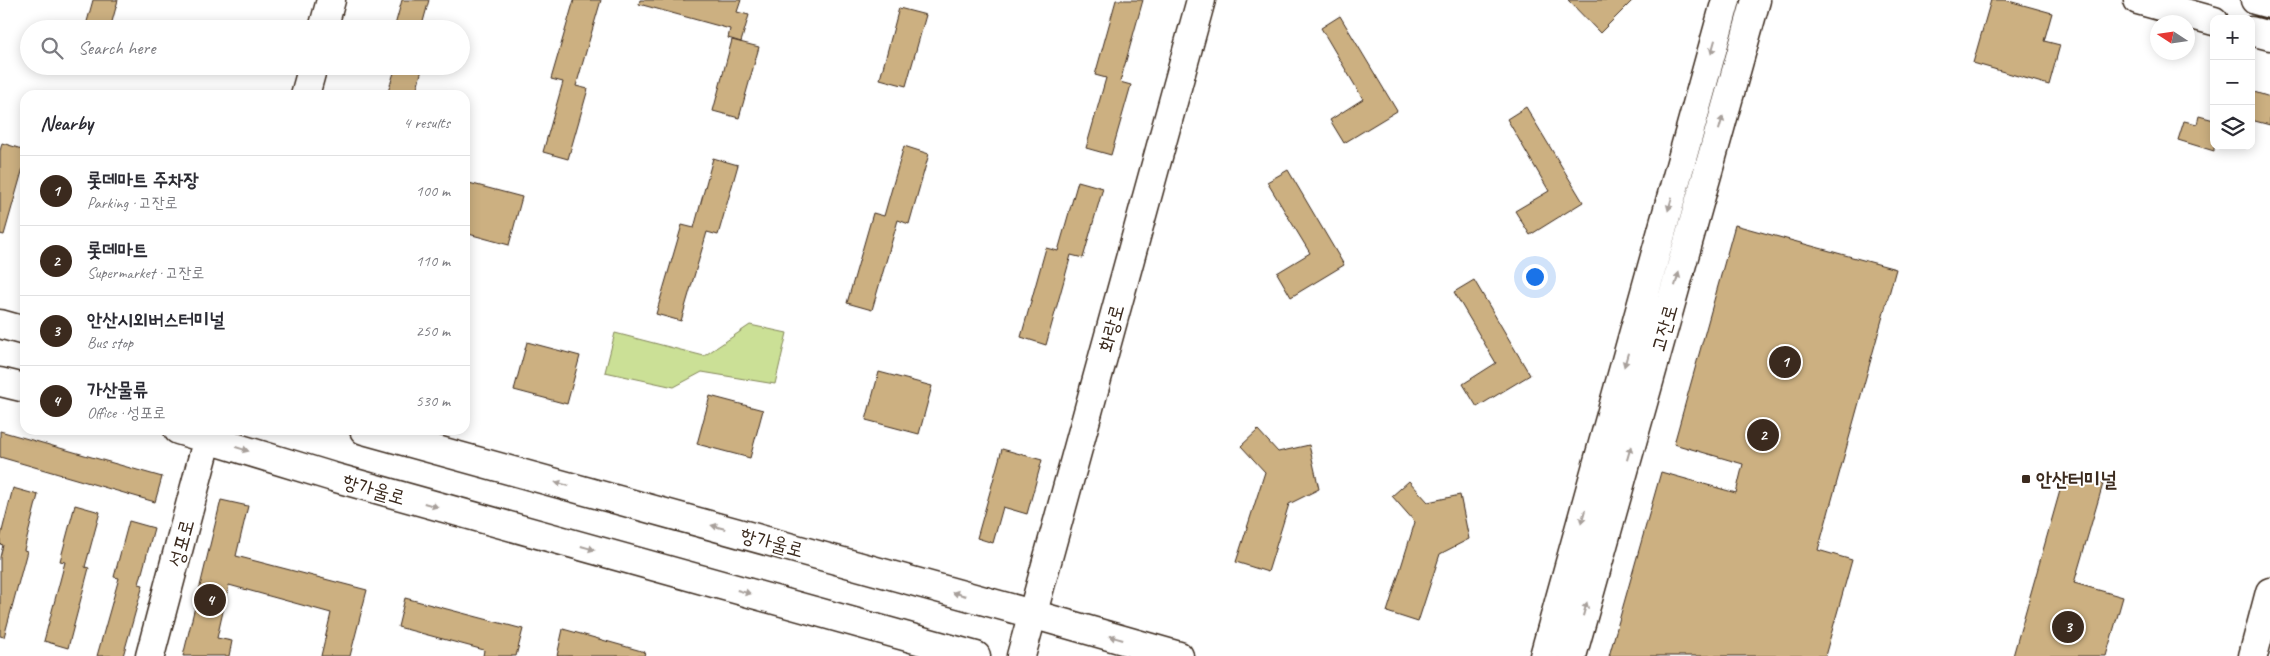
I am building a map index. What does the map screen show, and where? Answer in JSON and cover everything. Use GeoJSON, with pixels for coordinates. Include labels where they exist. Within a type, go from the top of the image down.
{"type":"FeatureCollection","features":[{"type":"Feature","properties":{"kind":"street"},"geometry":{"type":"LineString","coordinates":[[325,20],[331,0]]}},
{"type":"Feature","properties":{"kind":"street","name":"화랑로"},"geometry":{"type":"LineString","coordinates":[[1021,656],[1201,0]]}},
{"type":"Feature","properties":{"kind":"street","name":"고잔로"},"geometry":{"type":"LineString","coordinates":[[1544,656],[1726,0]]}},
{"type":"Feature","properties":{"kind":"street","name":"고잔로"},"geometry":{"type":"LineString","coordinates":[[1572,656],[1756,0]]}},
{"type":"Feature","properties":{"kind":"street"},"geometry":{"type":"LineString","coordinates":[[2138,0],[2210,20]]}},
{"type":"Feature","properties":{"kind":"street"},"geometry":{"type":"LineString","coordinates":[[2255,0],[2270,4]]}},
{"type":"Feature","properties":{"kind":"street"},"geometry":{"type":"LineString","coordinates":[[2255,32],[2270,36]]}},
{"type":"Feature","properties":{"kind":"street"},"geometry":{"type":"LineString","coordinates":[[306,90],[311,75]]}},
{"type":"Feature","properties":{"kind":"street"},"geometry":{"type":"LineString","coordinates":[[0,324],[20,330]]}},
{"type":"Feature","properties":{"kind":"street"},"geometry":{"type":"LineString","coordinates":[[0,382],[20,387]]}},
{"type":"Feature","properties":{"kind":"street","name":"성포로"},"geometry":{"type":"LineString","coordinates":[[150,656],[188,522],[209,435]]}},
{"type":"Feature","properties":{"kind":"street","name":"항가울로"},"geometry":{"type":"LineString","coordinates":[[212,435],[343,480],[976,656]]}},
{"type":"Feature","properties":{"kind":"street","name":"항가울로"},"geometry":{"type":"LineString","coordinates":[[382,435],[1179,656]]}},
{"type":"Feature","properties":{"kind":"street"},"geometry":{"type":"LineString","coordinates":[[2252,656],[2270,592]]}},
{"type":"Feature","properties":{"kind":"green space"},"geometry":{"type":"Polygon","coordinates":[[[750,325],[787,333],[775,384],[702,372],[674,387],[605,372],[615,333],[704,356],[750,325]]]}},
{"type":"Feature","properties":{"kind":"building"},"geometry":{"type":"Polygon","coordinates":[[[93,0],[118,0],[112,20],[87,20],[93,0]]]}},
{"type":"Feature","properties":{"kind":"building"},"geometry":{"type":"Polygon","coordinates":[[[402,0],[429,0],[423,20],[396,20],[402,0]]]}},
{"type":"Feature","properties":{"kind":"building"},"geometry":{"type":"Polygon","coordinates":[[[574,0],[601,0],[576,86],[588,89],[568,159],[543,152],[563,82],[551,79],[574,0]]]}},
{"type":"Feature","properties":{"kind":"building"},"geometry":{"type":"Polygon","coordinates":[[[640,0],[741,0],[737,12],[749,15],[741,42],[728,38],[730,29],[639,4],[640,0]]]}},
{"type":"Feature","properties":{"kind":"building"},"geometry":{"type":"Polygon","coordinates":[[[1116,0],[1143,0],[1120,82],[1131,85],[1111,155],[1086,148],[1106,78],[1095,75],[1116,0]]]}},
{"type":"Feature","properties":{"kind":"building"},"geometry":{"type":"Polygon","coordinates":[[[1568,0],[1633,0],[1600,33],[1568,0]]]}},
{"type":"Feature","properties":{"kind":"building"},"geometry":{"type":"Polygon","coordinates":[[[1991,0],[2005,0],[2052,13],[2044,41],[2060,45],[2049,85],[1973,63],[1991,0]]]}},
{"type":"Feature","properties":{"kind":"building"},"geometry":{"type":"Polygon","coordinates":[[[899,8],[926,15],[906,86],[880,79],[899,8]]]}},
{"type":"Feature","properties":{"kind":"building"},"geometry":{"type":"Polygon","coordinates":[[[1340,16],[1397,111],[1344,143],[1330,120],[1363,99],[1321,28],[1340,16]]]}},
{"type":"Feature","properties":{"kind":"building"},"geometry":{"type":"Polygon","coordinates":[[[732,40],[759,47],[739,118],[713,111],[732,40]]]}},
{"type":"Feature","properties":{"kind":"building"},"geometry":{"type":"Polygon","coordinates":[[[393,75],[421,75],[416,90],[389,90],[393,75]]]}},
{"type":"Feature","properties":{"kind":"building"},"geometry":{"type":"Polygon","coordinates":[[[2255,92],[2270,97],[2270,125],[2255,121],[2255,92]]]}},
{"type":"Feature","properties":{"kind":"building"},"geometry":{"type":"Polygon","coordinates":[[[1526,107],[1583,202],[1530,235],[1515,211],[1549,191],[1507,119],[1526,107]]]}},
{"type":"Feature","properties":{"kind":"building"},"geometry":{"type":"Polygon","coordinates":[[[2199,116],[2210,119],[2210,150],[2178,140],[2184,121],[2197,124],[2199,116]]]}},
{"type":"Feature","properties":{"kind":"building"},"geometry":{"type":"Polygon","coordinates":[[[2,143],[20,148],[20,179],[4,235],[0,234],[0,151],[2,143]]]}},
{"type":"Feature","properties":{"kind":"building"},"geometry":{"type":"Polygon","coordinates":[[[904,146],[929,154],[909,224],[898,220],[872,310],[847,303],[873,213],[884,216],[904,146]]]}},
{"type":"Feature","properties":{"kind":"building"},"geometry":{"type":"Polygon","coordinates":[[[713,158],[738,165],[718,235],[707,232],[681,321],[656,314],[682,225],[694,228],[713,158]]]}},
{"type":"Feature","properties":{"kind":"building"},"geometry":{"type":"Polygon","coordinates":[[[1288,170],[1344,265],[1291,297],[1277,273],[1310,253],[1267,182],[1288,170]]]}},
{"type":"Feature","properties":{"kind":"building"},"geometry":{"type":"Polygon","coordinates":[[[1078,181],[1103,188],[1083,258],[1071,255],[1046,345],[1021,337],[1046,248],[1058,251],[1078,181]]]}},
{"type":"Feature","properties":{"kind":"building"},"geometry":{"type":"Polygon","coordinates":[[[470,183],[522,197],[509,245],[470,234],[470,183]]]}},
{"type":"Feature","properties":{"kind":"building"},"geometry":{"type":"Polygon","coordinates":[[[1735,225],[1896,269],[1818,550],[1852,560],[1825,656],[1609,656],[1661,472],[1736,493],[1743,464],[1674,444],[1735,225]]]}},
{"type":"Feature","properties":{"kind":"building"},"geometry":{"type":"Polygon","coordinates":[[[1474,280],[1530,375],[1477,407],[1463,384],[1496,363],[1454,292],[1474,280]]]}},
{"type":"Feature","properties":{"kind":"building"},"geometry":{"type":"Polygon","coordinates":[[[527,342],[580,356],[567,404],[514,390],[527,342]]]}},
{"type":"Feature","properties":{"kind":"building"},"geometry":{"type":"Polygon","coordinates":[[[879,372],[932,386],[919,434],[866,420],[879,372]]]}},
{"type":"Feature","properties":{"kind":"building"},"geometry":{"type":"Polygon","coordinates":[[[710,396],[763,410],[750,458],[697,444],[710,396]]]}},
{"type":"Feature","properties":{"kind":"building"},"geometry":{"type":"Polygon","coordinates":[[[1258,430],[1278,452],[1309,445],[1319,489],[1289,504],[1268,572],[1236,562],[1265,472],[1241,446],[1258,430]]]}},
{"type":"Feature","properties":{"kind":"building"},"geometry":{"type":"Polygon","coordinates":[[[0,431],[162,477],[155,502],[0,457],[0,431]]]}},
{"type":"Feature","properties":{"kind":"building"},"geometry":{"type":"Polygon","coordinates":[[[1002,449],[1042,460],[1027,514],[1003,507],[993,543],[977,538],[1002,449]]]}},
{"type":"Feature","properties":{"kind":"building"},"geometry":{"type":"Polygon","coordinates":[[[2065,473],[2103,484],[2074,583],[2123,597],[2106,656],[2013,656],[2065,473]]]}},
{"type":"Feature","properties":{"kind":"building"},"geometry":{"type":"Polygon","coordinates":[[[1409,481],[1428,502],[1460,495],[1469,539],[1440,554],[1418,622],[1387,612],[1415,522],[1392,496],[1409,481]]]}},
{"type":"Feature","properties":{"kind":"building"},"geometry":{"type":"Polygon","coordinates":[[[13,488],[38,495],[24,550],[27,551],[4,637],[0,636],[0,557],[3,545],[0,544],[0,539],[13,488]]]}},
{"type":"Feature","properties":{"kind":"building"},"geometry":{"type":"Polygon","coordinates":[[[221,500],[248,506],[236,556],[367,590],[350,656],[321,656],[331,613],[229,585],[217,638],[232,641],[229,656],[183,656],[221,500]]]}},
{"type":"Feature","properties":{"kind":"building"},"geometry":{"type":"Polygon","coordinates":[[[75,505],[100,512],[85,567],[89,568],[68,648],[44,641],[65,562],[60,561],[75,505]]]}},
{"type":"Feature","properties":{"kind":"building"},"geometry":{"type":"Polygon","coordinates":[[[129,521],[154,528],[139,584],[143,585],[123,656],[97,656],[119,578],[114,577],[129,521]]]}},
{"type":"Feature","properties":{"kind":"building"},"geometry":{"type":"Polygon","coordinates":[[[405,598],[523,629],[516,656],[483,656],[484,650],[398,627],[405,598]]]}},
{"type":"Feature","properties":{"kind":"building"},"geometry":{"type":"Polygon","coordinates":[[[563,629],[645,652],[644,656],[557,656],[563,629]]]}},
{"type":"Feature","properties":{"kind":"place","name":"롯데마트 주차장"},"geometry":{"type":"Point","coordinates":[1785,362]}},
{"type":"Feature","properties":{"kind":"place","name":"롯데마트"},"geometry":{"type":"Point","coordinates":[1763,435]}},
{"type":"Feature","properties":{"kind":"place","name":"안산터미널"},"geometry":{"type":"Point","coordinates":[2026,479]}},
{"type":"Feature","properties":{"kind":"place","name":"가산물류"},"geometry":{"type":"Point","coordinates":[210,600]}},
{"type":"Feature","properties":{"kind":"place","name":"안산시외버스터미널"},"geometry":{"type":"Point","coordinates":[2068,627]}}]}
